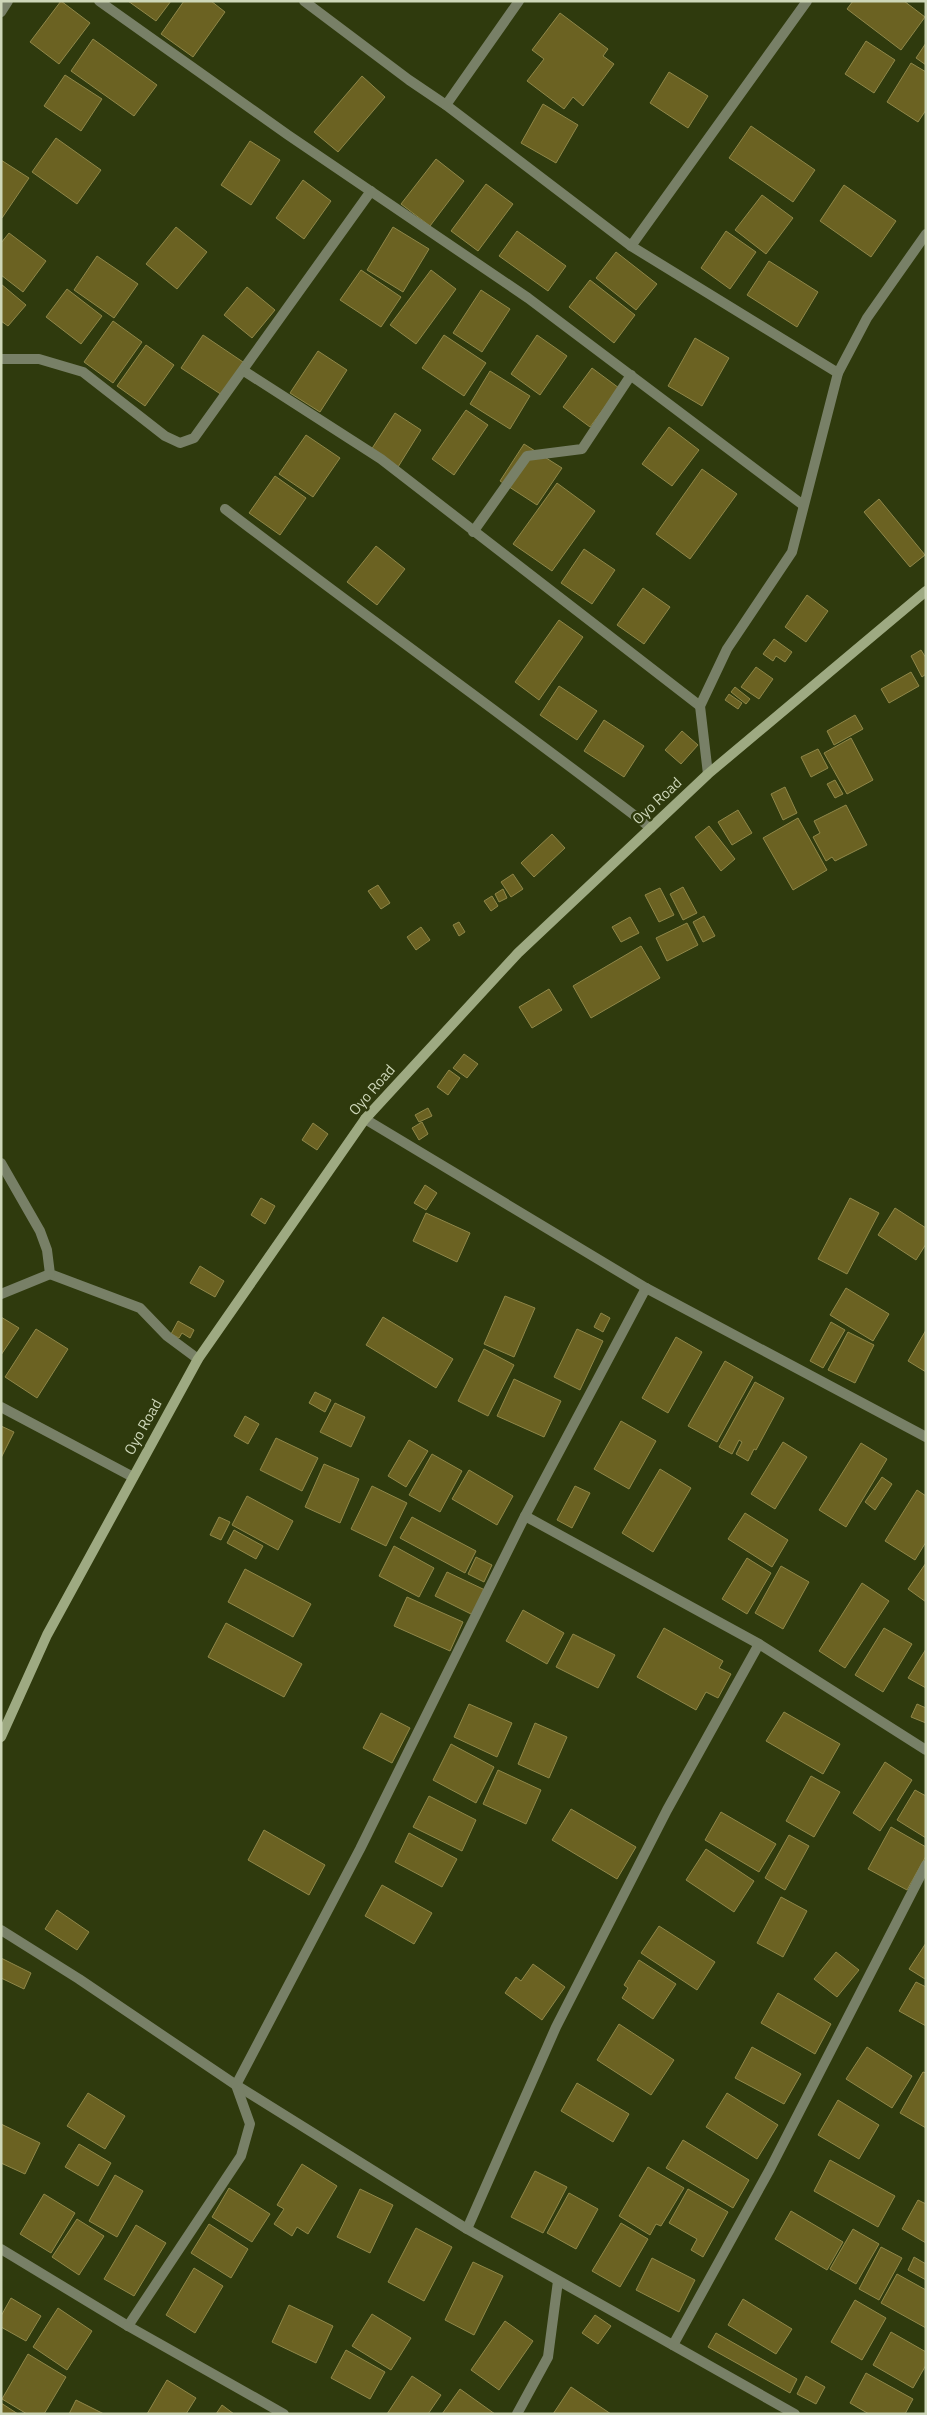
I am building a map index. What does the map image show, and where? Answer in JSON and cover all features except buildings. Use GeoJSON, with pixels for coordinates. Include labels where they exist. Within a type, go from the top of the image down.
{"type":"FeatureCollection","features":[{"type":"Feature","properties":{"kind":"street"},"geometry":{"type":"LineString","coordinates":[[1,12],[8,1]]}},
{"type":"Feature","properties":{"kind":"street"},"geometry":{"type":"LineString","coordinates":[[99,1],[528,298],[803,505]]}},
{"type":"Feature","properties":{"kind":"street"},"geometry":{"type":"LineString","coordinates":[[304,1],[409,80],[446,105],[630,246],[838,373]]}},
{"type":"Feature","properties":{"kind":"street"},"geometry":{"type":"LineString","coordinates":[[446,105],[519,1]]}},
{"type":"Feature","properties":{"kind":"street"},"geometry":{"type":"LineString","coordinates":[[630,246],[807,1]]}},
{"type":"Feature","properties":{"kind":"street"},"geometry":{"type":"LineString","coordinates":[[1,359],[39,359],[84,372],[165,436],[180,443],[194,438],[244,371],[371,191]]}},
{"type":"Feature","properties":{"kind":"street"},"geometry":{"type":"LineString","coordinates":[[708,774],[700,706],[727,649],[792,552],[838,373],[868,318],[926,234]]}},
{"type":"Feature","properties":{"kind":"street"},"geometry":{"type":"LineString","coordinates":[[244,371],[381,459],[700,706]]}},
{"type":"Feature","properties":{"kind":"street"},"geometry":{"type":"LineString","coordinates":[[473,532],[527,456],[582,449],[631,375]]}},
{"type":"Feature","properties":{"kind":"street"},"geometry":{"type":"LineString","coordinates":[[225,509],[374,623],[536,740],[651,828]]}},
{"type":"Feature","properties":{"kind":"street","name":"Oyo Road"},"geometry":{"type":"LineString","coordinates":[[1,1737],[47,1635],[198,1359],[365,1119],[518,953],[708,774],[926,591]]}},
{"type":"Feature","properties":{"kind":"street"},"geometry":{"type":"LineString","coordinates":[[365,1119],[646,1288],[926,1438]]}},
{"type":"Feature","properties":{"kind":"street"},"geometry":{"type":"LineString","coordinates":[[1,1163],[40,1231],[47,1250],[50,1274]]}},
{"type":"Feature","properties":{"kind":"street"},"geometry":{"type":"LineString","coordinates":[[1,1294],[50,1274],[140,1308],[168,1336],[198,1359]]}},
{"type":"Feature","properties":{"kind":"street"},"geometry":{"type":"LineString","coordinates":[[128,2326],[241,2156],[250,2124],[236,2085],[360,1849],[525,1516],[646,1288]]}},
{"type":"Feature","properties":{"kind":"street"},"geometry":{"type":"LineString","coordinates":[[1,1406],[133,1477]]}},
{"type":"Feature","properties":{"kind":"street"},"geometry":{"type":"LineString","coordinates":[[525,1516],[759,1644],[926,1750]]}},
{"type":"Feature","properties":{"kind":"street"},"geometry":{"type":"LineString","coordinates":[[467,2229],[556,2027],[667,1810],[759,1644]]}},
{"type":"Feature","properties":{"kind":"street"},"geometry":{"type":"LineString","coordinates":[[673,2345],[770,2169],[926,1865]]}},
{"type":"Feature","properties":{"kind":"street"},"geometry":{"type":"LineString","coordinates":[[1,1930],[79,1979],[236,2085],[467,2229],[794,2414]]}},
{"type":"Feature","properties":{"kind":"street"},"geometry":{"type":"LineString","coordinates":[[1,2249],[128,2326],[284,2414]]}},
{"type":"Feature","properties":{"kind":"street"},"geometry":{"type":"LineString","coordinates":[[517,2414],[548,2357],[558,2281]]}}]}
